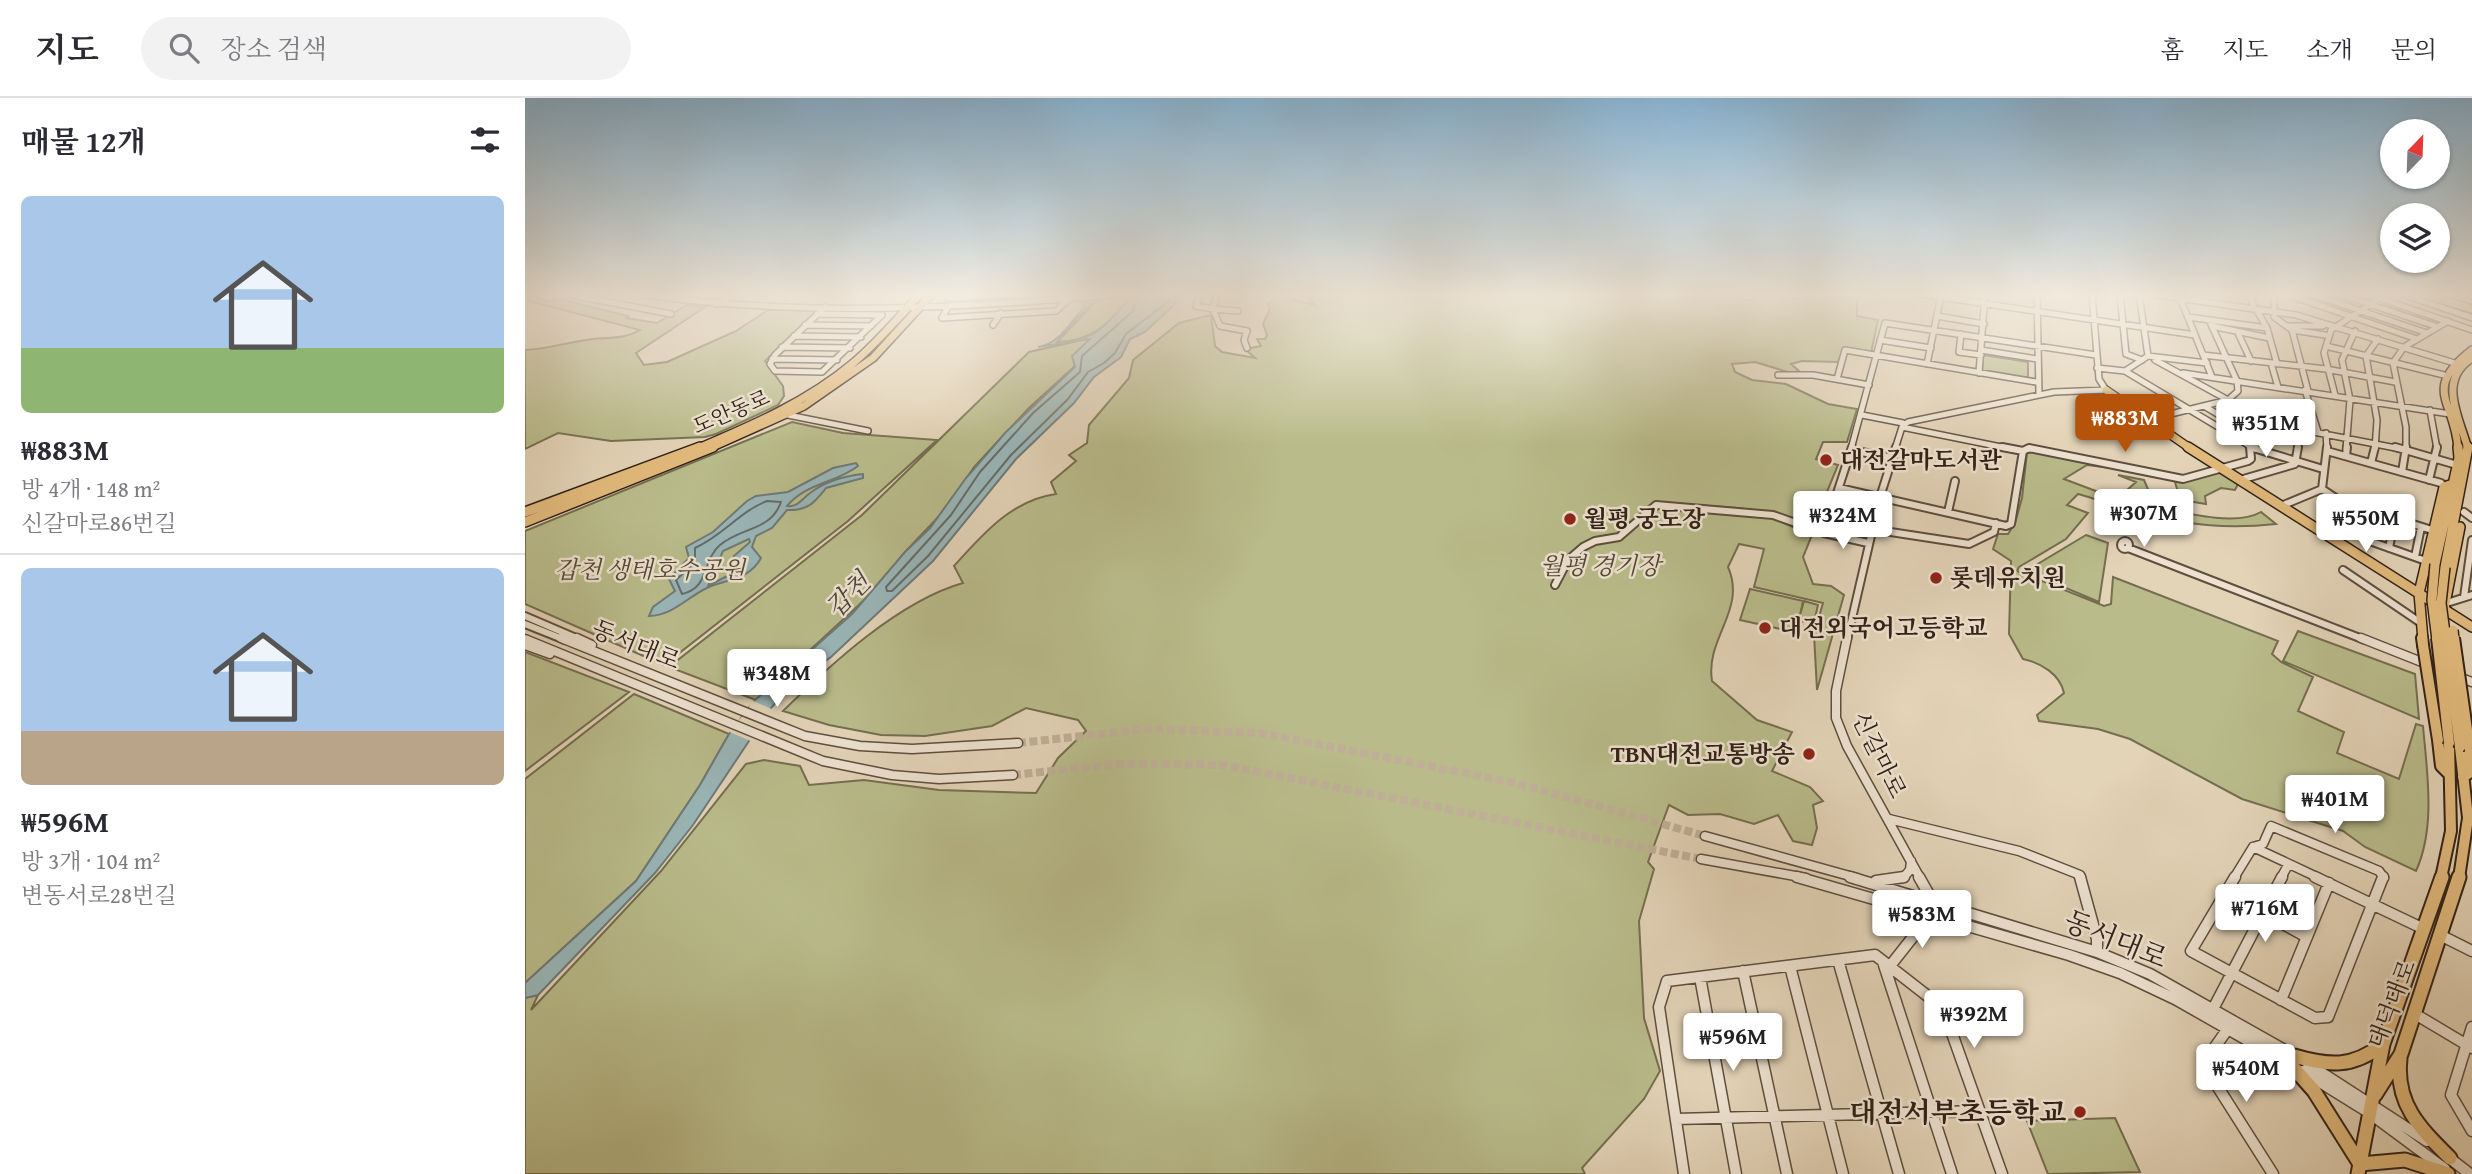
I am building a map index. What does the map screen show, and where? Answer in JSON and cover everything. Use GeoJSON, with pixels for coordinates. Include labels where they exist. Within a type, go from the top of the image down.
{"type":"FeatureCollection","features":[{"type":"Feature","properties":{"kind":"main road","name":"도안동로"},"geometry":{"type":"LineString","coordinates":[[525,512],[722,436],[785,408],[855,362],[872,344]]}},
{"type":"Feature","properties":{"kind":"main road","name":"도안동로"},"geometry":{"type":"LineString","coordinates":[[525,522],[788,415],[861,369],[885,344]]}},
{"type":"Feature","properties":{"kind":"main road"},"geometry":{"type":"LineString","coordinates":[[2444,375],[2472,350]]}},
{"type":"Feature","properties":{"kind":"main road"},"geometry":{"type":"LineString","coordinates":[[2457,364],[2472,358]]}},
{"type":"Feature","properties":{"kind":"main road","name":"대덕대로"},"geometry":{"type":"LineString","coordinates":[[2369,1107],[2401,1054],[2442,936],[2459,877],[2467,836],[2463,777],[2454,745],[2435,564],[2447,514],[2458,486],[2469,471],[2469,451],[2452,393],[2457,364]]}},
{"type":"Feature","properties":{"kind":"main road","name":"대덕대로"},"geometry":{"type":"LineString","coordinates":[[2435,564],[2458,486],[2459,445],[2445,401],[2444,375]]}},
{"type":"Feature","properties":{"kind":"main road"},"geometry":{"type":"LineString","coordinates":[[2106,390],[2146,420],[2419,593],[2447,606],[2470,624]]}},
{"type":"Feature","properties":{"kind":"main road"},"geometry":{"type":"LineString","coordinates":[[2447,606],[2468,515],[2466,497],[2458,486],[2444,487],[2435,531],[2435,564],[2419,593],[2423,645],[2454,745]]}},
{"type":"Feature","properties":{"kind":"main road"},"geometry":{"type":"LineString","coordinates":[[2440,502],[2447,514]]}},
{"type":"Feature","properties":{"kind":"main road"},"geometry":{"type":"LineString","coordinates":[[2454,745],[2453,631],[2459,626],[2470,624]]}},
{"type":"Feature","properties":{"kind":"main road","name":"대덕대로"},"geometry":{"type":"LineString","coordinates":[[2369,1107],[2383,1044],[2444,871],[2451,831],[2448,773],[2454,745]]}},
{"type":"Feature","properties":{"kind":"main road"},"geometry":{"type":"LineString","coordinates":[[2293,1061],[2322,1064],[2362,1062],[2383,1044]]}},
{"type":"Feature","properties":{"kind":"main road"},"geometry":{"type":"LineString","coordinates":[[2401,1054],[2396,1084],[2403,1103],[2416,1122],[2450,1158]]}},
{"type":"Feature","properties":{"kind":"main road"},"geometry":{"type":"LineString","coordinates":[[2293,1061],[2314,1091],[2359,1169]]}},
{"type":"Feature","properties":{"kind":"main road"},"geometry":{"type":"LineString","coordinates":[[2359,1169],[2369,1107]]}},
{"type":"Feature","properties":{"kind":"main road"},"geometry":{"type":"LineString","coordinates":[[2359,1169],[2374,1160],[2420,1161],[2449,1174]]}},
{"type":"Feature","properties":{"kind":"street"},"geometry":{"type":"LineString","coordinates":[[772,359],[785,344]]}},
{"type":"Feature","properties":{"kind":"street"},"geometry":{"type":"LineString","coordinates":[[772,359],[775,371],[822,372],[854,344]]}},
{"type":"Feature","properties":{"kind":"street"},"geometry":{"type":"LineString","coordinates":[[1246,344],[1247,348]]}},
{"type":"Feature","properties":{"kind":"street"},"geometry":{"type":"LineString","coordinates":[[1823,533],[1851,450],[1879,344]]}},
{"type":"Feature","properties":{"kind":"street"},"geometry":{"type":"LineString","coordinates":[[1907,344],[1931,348]]}},
{"type":"Feature","properties":{"kind":"street"},"geometry":{"type":"LineString","coordinates":[[1927,364],[1932,344]]}},
{"type":"Feature","properties":{"kind":"street"},"geometry":{"type":"LineString","coordinates":[[1960,344],[1959,352],[2037,359]]}},
{"type":"Feature","properties":{"kind":"street"},"geometry":{"type":"LineString","coordinates":[[1979,373],[1982,344]]}},
{"type":"Feature","properties":{"kind":"street"},"geometry":{"type":"LineString","coordinates":[[2025,344],[2096,355]]}},
{"type":"Feature","properties":{"kind":"street"},"geometry":{"type":"LineString","coordinates":[[1903,425],[2039,394],[2106,390],[2099,379],[2095,344]]}},
{"type":"Feature","properties":{"kind":"street"},"geometry":{"type":"LineString","coordinates":[[2126,344],[2126,354],[2142,360]]}},
{"type":"Feature","properties":{"kind":"street"},"geometry":{"type":"LineString","coordinates":[[2147,344],[2148,356]]}},
{"type":"Feature","properties":{"kind":"street"},"geometry":{"type":"LineString","coordinates":[[2199,344],[2212,377]]}},
{"type":"Feature","properties":{"kind":"street"},"geometry":{"type":"LineString","coordinates":[[2146,420],[2228,400],[2238,391],[2237,381],[2220,344]]}},
{"type":"Feature","properties":{"kind":"street"},"geometry":{"type":"LineString","coordinates":[[2243,344],[2251,360]]}},
{"type":"Feature","properties":{"kind":"street"},"geometry":{"type":"LineString","coordinates":[[2270,344],[2278,387]]}},
{"type":"Feature","properties":{"kind":"street"},"geometry":{"type":"LineString","coordinates":[[2296,344],[2318,432]]}},
{"type":"Feature","properties":{"kind":"street"},"geometry":{"type":"LineString","coordinates":[[2346,456],[2351,397],[2342,372],[2343,350],[2347,344]]}},
{"type":"Feature","properties":{"kind":"street"},"geometry":{"type":"LineString","coordinates":[[2371,463],[2378,442],[2379,421],[2365,356],[2374,344]]}},
{"type":"Feature","properties":{"kind":"street"},"geometry":{"type":"LineString","coordinates":[[2395,344],[2457,364]]}},
{"type":"Feature","properties":{"kind":"street"},"geometry":{"type":"LineString","coordinates":[[2402,472],[2407,451],[2408,424],[2395,382],[2393,363],[2404,347],[2409,344]]}},
{"type":"Feature","properties":{"kind":"street"},"geometry":{"type":"LineString","coordinates":[[2037,346],[2036,382],[2039,394]]}},
{"type":"Feature","properties":{"kind":"street"},"geometry":{"type":"LineString","coordinates":[[2335,394],[2326,369],[2326,346],[2444,375]]}},
{"type":"Feature","properties":{"kind":"street"},"geometry":{"type":"LineString","coordinates":[[782,347],[850,348]]}},
{"type":"Feature","properties":{"kind":"street"},"geometry":{"type":"LineString","coordinates":[[1837,379],[1846,350],[2036,382]]}},
{"type":"Feature","properties":{"kind":"street"},"geometry":{"type":"LineString","coordinates":[[2203,355],[2326,369],[2395,382]]}},
{"type":"Feature","properties":{"kind":"street"},"geometry":{"type":"LineString","coordinates":[[2148,356],[2228,400]]}},
{"type":"Feature","properties":{"kind":"street"},"geometry":{"type":"LineString","coordinates":[[2125,372],[2148,356],[2207,363]]}},
{"type":"Feature","properties":{"kind":"street"},"geometry":{"type":"LineString","coordinates":[[772,359],[837,360]]}},
{"type":"Feature","properties":{"kind":"street"},"geometry":{"type":"LineString","coordinates":[[2097,368],[2125,372],[2250,447],[2323,469]]}},
{"type":"Feature","properties":{"kind":"street"},"geometry":{"type":"LineString","coordinates":[[2183,373],[2335,394],[2450,414]]}},
{"type":"Feature","properties":{"kind":"street"},"geometry":{"type":"LineString","coordinates":[[1778,375],[1837,379],[1870,385]]}},
{"type":"Feature","properties":{"kind":"street"},"geometry":{"type":"LineString","coordinates":[[2204,406],[2265,442]]}},
{"type":"Feature","properties":{"kind":"street"},"geometry":{"type":"LineString","coordinates":[[2429,480],[2435,459],[2437,434],[2430,410]]}},
{"type":"Feature","properties":{"kind":"street"},"geometry":{"type":"LineString","coordinates":[[788,415],[868,432]]}},
{"type":"Feature","properties":{"kind":"street"},"geometry":{"type":"LineString","coordinates":[[1861,415],[2026,450],[2183,479],[2248,461],[2251,459],[2250,447]]}},
{"type":"Feature","properties":{"kind":"street","name":"신갈마로"},"geometry":{"type":"LineString","coordinates":[[1903,425],[1871,529],[1836,691],[1836,718],[1847,746],[1932,900]]}},
{"type":"Feature","properties":{"kind":"street"},"geometry":{"type":"LineString","coordinates":[[2250,447],[2294,428],[2378,442],[2457,465]]}},
{"type":"Feature","properties":{"kind":"street"},"geometry":{"type":"LineString","coordinates":[[2322,489],[2327,451],[2326,433]]}},
{"type":"Feature","properties":{"kind":"street"},"geometry":{"type":"LineString","coordinates":[[2240,480],[2291,467],[2297,462],[2298,444]]}},
{"type":"Feature","properties":{"kind":"street"},"geometry":{"type":"LineString","coordinates":[[1851,450],[1893,458]]}},
{"type":"Feature","properties":{"kind":"street"},"geometry":{"type":"LineString","coordinates":[[1839,488],[2011,524],[2026,450]]}},
{"type":"Feature","properties":{"kind":"street"},"geometry":{"type":"LineString","coordinates":[[2327,451],[2441,483]]}},
{"type":"Feature","properties":{"kind":"street"},"geometry":{"type":"LineString","coordinates":[[1948,512],[1955,481]]}},
{"type":"Feature","properties":{"kind":"street"},"geometry":{"type":"LineString","coordinates":[[2281,506],[2322,489]]}},
{"type":"Feature","properties":{"kind":"street"},"geometry":{"type":"LineString","coordinates":[[2322,489],[2340,500],[2435,531]]}},
{"type":"Feature","properties":{"kind":"street"},"geometry":{"type":"LineString","coordinates":[[1555,585],[1568,560],[1583,547],[1595,541],[1619,537],[1656,505],[1773,515],[1823,533],[1868,543]]}},
{"type":"Feature","properties":{"kind":"street"},"geometry":{"type":"LineString","coordinates":[[2358,506],[2364,538],[2435,564]]}},
{"type":"Feature","properties":{"kind":"street"},"geometry":{"type":"LineString","coordinates":[[2389,548],[2395,518]]}},
{"type":"Feature","properties":{"kind":"street"},"geometry":{"type":"LineString","coordinates":[[1871,529],[1969,544],[1994,532],[1996,523]]}},
{"type":"Feature","properties":{"kind":"street"},"geometry":{"type":"LineString","coordinates":[[2415,557],[2421,527]]}},
{"type":"Feature","properties":{"kind":"street"},"geometry":{"type":"LineString","coordinates":[[2447,606],[2468,596],[2472,540]]}},
{"type":"Feature","properties":{"kind":"street"},"geometry":{"type":"LineString","coordinates":[[2128,548],[2472,682]]}},
{"type":"Feature","properties":{"kind":"street"},"geometry":{"type":"LineString","coordinates":[[2343,570],[2421,623]]}},
{"type":"Feature","properties":{"kind":"street"},"geometry":{"type":"LineString","coordinates":[[525,616],[586,644]]}},
{"type":"Feature","properties":{"kind":"street","name":"동서대로"},"geometry":{"type":"LineString","coordinates":[[525,624],[586,644],[628,664],[805,736],[848,746],[929,751],[1018,743]]}},
{"type":"Feature","properties":{"kind":"street","name":"동서대로"},"geometry":{"type":"LineString","coordinates":[[525,639],[705,710],[786,747],[852,768],[939,779],[1013,775]]}},
{"type":"Feature","properties":{"kind":"street"},"geometry":{"type":"LineString","coordinates":[[525,645],[560,657],[568,656]]}},
{"type":"Feature","properties":{"kind":"street","name":"신갈마로"},"geometry":{"type":"LineString","coordinates":[[1889,819],[2019,851],[2080,875],[2097,939],[2097,952]]}},
{"type":"Feature","properties":{"kind":"street"},"geometry":{"type":"LineString","coordinates":[[2271,826],[2277,826],[2379,872],[2384,878],[2328,1017],[2315,1018],[2229,974],[2192,951],[2253,847],[2263,844],[2271,826]]}},
{"type":"Feature","properties":{"kind":"street","name":"동서대로"},"geometry":{"type":"LineString","coordinates":[[1705,835],[1932,900],[2097,952],[2150,974],[2213,1009],[2450,1158],[2470,1174]]}},
{"type":"Feature","properties":{"kind":"street"},"geometry":{"type":"LineString","coordinates":[[2253,847],[2424,929]]}},
{"type":"Feature","properties":{"kind":"street","name":"동서대로"},"geometry":{"type":"LineString","coordinates":[[1701,859],[1815,880],[2120,973],[2175,999],[2227,1030],[2293,1061]]}},
{"type":"Feature","properties":{"kind":"street"},"geometry":{"type":"LineString","coordinates":[[1868,881],[1902,879],[1910,870],[1912,860]]}},
{"type":"Feature","properties":{"kind":"street"},"geometry":{"type":"LineString","coordinates":[[2213,1009],[2229,974],[2265,914],[2288,865]]}},
{"type":"Feature","properties":{"kind":"street"},"geometry":{"type":"LineString","coordinates":[[2281,1000],[2329,883]]}},
{"type":"Feature","properties":{"kind":"street"},"geometry":{"type":"LineString","coordinates":[[2226,893],[2307,937]]}},
{"type":"Feature","properties":{"kind":"street"},"geometry":{"type":"LineString","coordinates":[[1886,963],[1931,914],[1932,900]]}},
{"type":"Feature","properties":{"kind":"street"},"geometry":{"type":"LineString","coordinates":[[2442,936],[2472,951]]}},
{"type":"Feature","properties":{"kind":"street"},"geometry":{"type":"LineString","coordinates":[[1684,1174],[1659,1007],[1667,981],[1875,955],[1943,1008],[2002,1174]]}},
{"type":"Feature","properties":{"kind":"street"},"geometry":{"type":"LineString","coordinates":[[1837,960],[1899,1174]]}},
{"type":"Feature","properties":{"kind":"street"},"geometry":{"type":"LineString","coordinates":[[1886,963],[1952,1174]]}},
{"type":"Feature","properties":{"kind":"street"},"geometry":{"type":"LineString","coordinates":[[1790,966],[1843,1174]]}},
{"type":"Feature","properties":{"kind":"street"},"geometry":{"type":"LineString","coordinates":[[1743,971],[1787,1174]]}},
{"type":"Feature","properties":{"kind":"street"},"geometry":{"type":"LineString","coordinates":[[1700,977],[1736,1174]]}},
{"type":"Feature","properties":{"kind":"street"},"geometry":{"type":"LineString","coordinates":[[2415,1014],[2469,1046]]}},
{"type":"Feature","properties":{"kind":"street"},"geometry":{"type":"LineString","coordinates":[[2472,1027],[2469,1046],[2451,1096],[2472,1131]]}},
{"type":"Feature","properties":{"kind":"street"},"geometry":{"type":"LineString","coordinates":[[2227,1030],[2215,1048],[2214,1081],[2273,1174]]}},
{"type":"Feature","properties":{"kind":"street","name":"동서대로"},"geometry":{"type":"LineString","coordinates":[[2369,1107],[2449,1174]]}},
{"type":"Feature","properties":{"kind":"street"},"geometry":{"type":"LineString","coordinates":[[1676,1119],[1980,1111]]}},
{"type":"Feature","properties":{"kind":"green space"},"geometry":{"type":"Polygon","coordinates":[[[562,344],[649,344],[636,353],[644,365],[667,362],[707,344],[782,344],[765,361],[783,386],[784,396],[778,405],[705,437],[611,441],[558,433],[525,449],[525,350],[562,344]]]}},
{"type":"Feature","properties":{"kind":"green space"},"geometry":{"type":"Polygon","coordinates":[[[1063,344],[1087,344],[1075,366],[1029,408],[974,467],[945,510],[905,552],[874,591],[756,700],[669,667],[862,515],[1029,352],[1063,344]]]}},
{"type":"Feature","properties":{"kind":"green space","name":"월평 경기장"},"geometry":{"type":"Polygon","coordinates":[[[1153,344],[1215,344],[1222,352],[1255,358],[1245,349],[1261,346],[1873,344],[1871,353],[1844,349],[1838,362],[1802,361],[1791,364],[1799,371],[1791,373],[1755,362],[1732,364],[1735,372],[1752,380],[1786,384],[1828,404],[1857,409],[1847,442],[1823,442],[1816,459],[1838,465],[1813,526],[1755,510],[1655,503],[1647,507],[1772,518],[1812,535],[1803,557],[1813,584],[1831,586],[1844,595],[1817,690],[1814,634],[1823,603],[1754,587],[1764,549],[1739,544],[1728,567],[1733,597],[1714,651],[1712,681],[1757,720],[1792,732],[1772,771],[1810,787],[1823,801],[1813,805],[1817,828],[1812,845],[1793,841],[1778,815],[1754,824],[1720,814],[1688,815],[1669,805],[1648,862],[1654,869],[1639,921],[1644,1018],[1660,1071],[1644,1099],[1582,1168],[1585,1174],[525,1174],[525,998],[538,995],[531,1010],[661,871],[746,764],[764,760],[800,766],[809,785],[864,780],[939,790],[1036,793],[1058,758],[1086,731],[1078,720],[1026,708],[992,726],[925,736],[881,735],[829,725],[783,711],[844,655],[890,619],[914,604],[963,583],[954,566],[999,520],[1026,503],[1056,494],[1051,482],[1076,461],[1069,455],[1087,443],[1089,425],[1129,378],[1133,360],[1153,344]]]}},
{"type":"Feature","properties":{"kind":"green space"},"geometry":{"type":"Polygon","coordinates":[[[1983,355],[2028,362],[2028,379],[1982,371],[1983,355]]]}},
{"type":"Feature","properties":{"kind":"green space","name":"갑천 생태호수공원"},"geometry":{"type":"Polygon","coordinates":[[[792,422],[843,433],[937,440],[848,521],[664,665],[525,604],[525,531],[792,422]]]}},
{"type":"Feature","properties":{"kind":"green space"},"geometry":{"type":"Polygon","coordinates":[[[2032,450],[2137,471],[2087,465],[2064,479],[2117,499],[2136,482],[2118,475],[2144,480],[2150,494],[2178,499],[2174,495],[2178,492],[2175,482],[2219,472],[2238,484],[2235,490],[2221,488],[2205,496],[2206,504],[2152,495],[2144,504],[2220,518],[2249,516],[2261,512],[2276,524],[2222,526],[2176,521],[2078,494],[2067,505],[2088,513],[2066,539],[2019,567],[2017,571],[2104,606],[2111,604],[2113,577],[2278,641],[2272,654],[2281,662],[2313,677],[2298,711],[2344,732],[2337,753],[2399,779],[2416,724],[2423,726],[2429,799],[2426,836],[2416,871],[2365,847],[2343,831],[2242,799],[2130,739],[2098,729],[2039,721],[2037,715],[2064,693],[2062,686],[2049,670],[2023,659],[2009,634],[2011,561],[1993,549],[1998,534],[2008,534],[2015,523],[2022,498],[2027,452],[2032,450]]]}},
{"type":"Feature","properties":{"kind":"green space"},"geometry":{"type":"Polygon","coordinates":[[[2086,535],[2108,543],[2099,602],[2026,571],[2086,535]]]}},
{"type":"Feature","properties":{"kind":"green space"},"geometry":{"type":"Polygon","coordinates":[[[1750,589],[1803,601],[1800,615],[1804,601],[1818,605],[1814,622],[1806,620],[1785,630],[1740,620],[1750,589]]]}},
{"type":"Feature","properties":{"kind":"green space"},"geometry":{"type":"Polygon","coordinates":[[[2298,631],[2415,674],[2419,719],[2283,661],[2298,631]]]}},
{"type":"Feature","properties":{"kind":"green space","name":"갑천 생태호수공원"},"geometry":{"type":"Polygon","coordinates":[[[525,652],[629,692],[525,771],[525,652]]]}},
{"type":"Feature","properties":{"kind":"green space"},"geometry":{"type":"Polygon","coordinates":[[[634,694],[729,734],[700,785],[636,881],[525,983],[525,779],[634,694]]]}},
{"type":"Feature","properties":{"kind":"green space"},"geometry":{"type":"Polygon","coordinates":[[[2115,1118],[2140,1172],[2048,1174],[2027,1121],[2115,1118]]]}},
{"type":"Feature","properties":{"kind":"water"},"geometry":{"type":"Polygon","coordinates":[[[1084,344],[1127,344],[1121,357],[1094,377],[1074,403],[1016,459],[933,561],[831,657],[788,688],[771,708],[693,825],[655,873],[538,995],[525,998],[525,983],[636,881],[700,785],[729,734],[754,701],[852,614],[905,552],[930,528],[966,478],[1005,433],[1075,367],[1072,356],[1084,344]]]}},
{"type":"Feature","properties":{"kind":"water"},"geometry":{"type":"Polygon","coordinates":[[[856,463],[858,466],[803,492],[787,506],[797,504],[822,485],[835,480],[863,474],[863,478],[826,488],[810,505],[787,510],[772,528],[756,536],[752,547],[761,558],[745,574],[709,587],[666,613],[649,616],[653,607],[675,591],[669,579],[689,558],[686,547],[713,532],[756,496],[788,492],[833,468],[856,463]],[[749,539],[723,551],[708,586],[731,574],[734,556],[750,542],[749,539]]]}},
{"type":"Feature","properties":{"kind":"pier"},"geometry":{"type":"Polygon","coordinates":[[[751,700],[774,710],[753,742],[727,731],[748,711],[751,700]]]}},
{"type":"Feature","properties":{"kind":"tunnel"},"geometry":{"type":"LineString","coordinates":[[1018,743],[1148,729],[1260,733],[1516,783],[1705,836]]}},
{"type":"Feature","properties":{"kind":"tunnel"},"geometry":{"type":"LineString","coordinates":[[1013,775],[1118,764],[1224,765],[1701,859]]}},
{"type":"Feature","properties":{"kind":"place","name":"대전갈마도서관"},"geometry":{"type":"Point","coordinates":[1826,460]}},
{"type":"Feature","properties":{"kind":"place","name":"월평 궁도장"},"geometry":{"type":"Point","coordinates":[1570,519]}},
{"type":"Feature","properties":{"kind":"place","name":"롯데유치원"},"geometry":{"type":"Point","coordinates":[1936,578]}},
{"type":"Feature","properties":{"kind":"place","name":"대전외국어고등학교"},"geometry":{"type":"Point","coordinates":[1765,628]}},
{"type":"Feature","properties":{"kind":"place","name":"TBN대전교통방송"},"geometry":{"type":"Point","coordinates":[1809,754]}},
{"type":"Feature","properties":{"kind":"place","name":"대전서부초등학교"},"geometry":{"type":"Point","coordinates":[2080,1112]}},
{"type":"Feature","properties":{"kind":"water label","name":"갑천"},"geometry":{"type":"Point","coordinates":[848,595]}}]}
